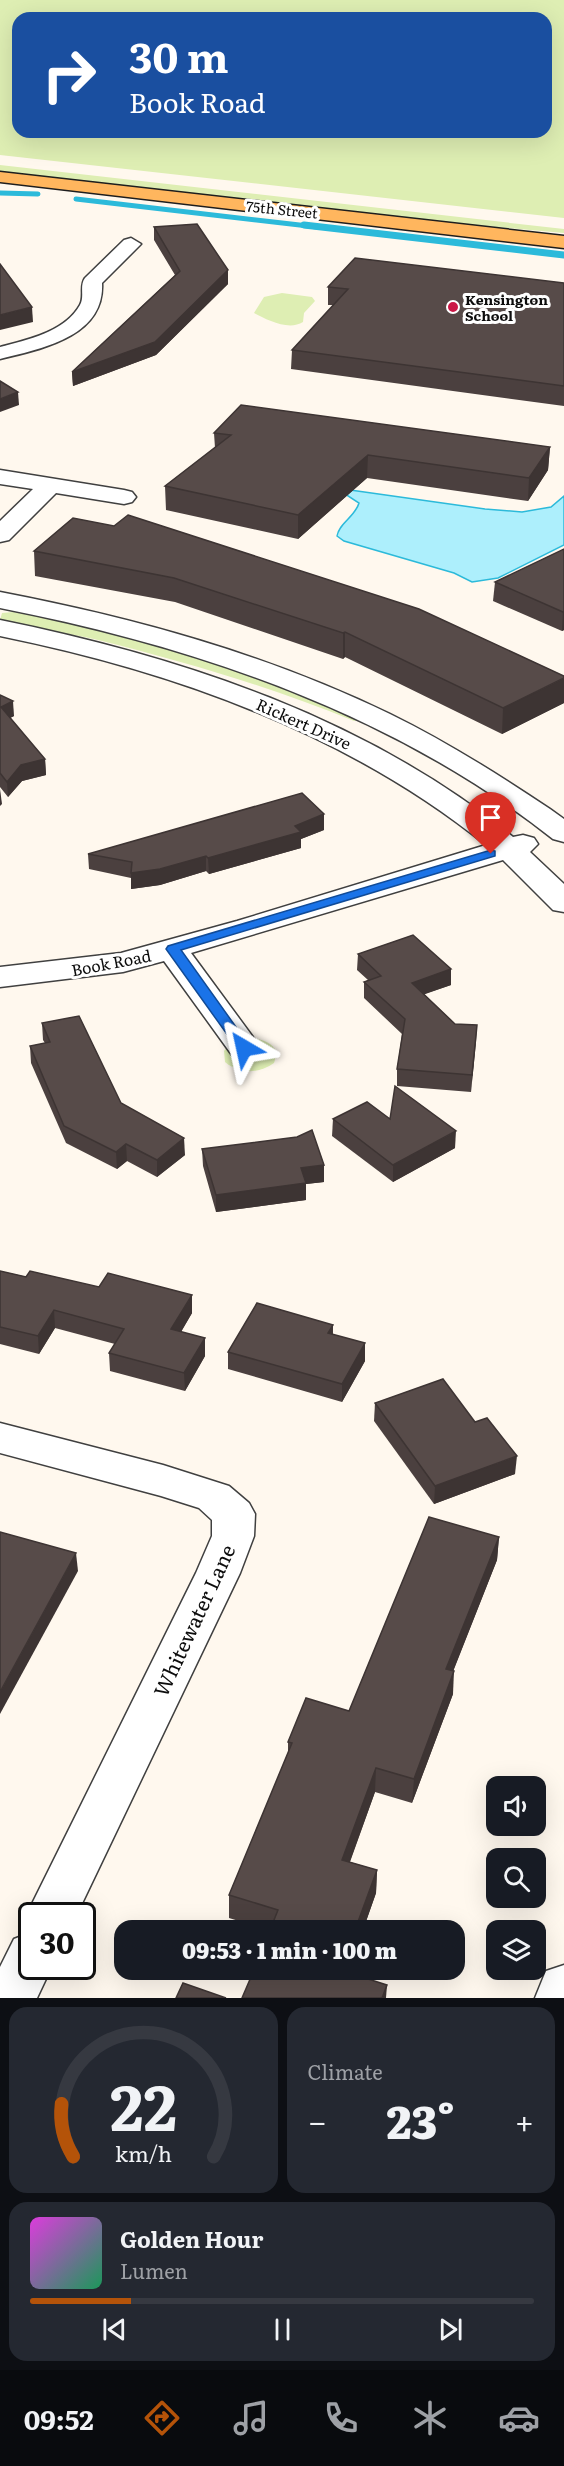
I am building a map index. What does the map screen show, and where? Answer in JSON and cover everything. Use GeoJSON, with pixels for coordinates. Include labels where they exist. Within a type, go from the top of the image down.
{"type":"FeatureCollection","features":[{"type":"Feature","properties":{"kind":"main road","name":"75th Street"},"geometry":{"type":"LineString","coordinates":[[0,162],[564,225]]}},
{"type":"Feature","properties":{"kind":"main road","name":"75th Street"},"geometry":{"type":"LineString","coordinates":[[0,177],[564,242]]}},
{"type":"Feature","properties":{"kind":"street"},"geometry":{"type":"LineString","coordinates":[[0,353],[43,340],[74,325],[92,303],[92,282],[131,244]]}},
{"type":"Feature","properties":{"kind":"street"},"geometry":{"type":"LineString","coordinates":[[0,477],[124,497]]}},
{"type":"Feature","properties":{"kind":"street"},"geometry":{"type":"LineString","coordinates":[[0,535],[50,486]]}},
{"type":"Feature","properties":{"kind":"street","name":"Rickert Drive"},"geometry":{"type":"LineString","coordinates":[[0,600],[115,624],[188,643],[314,688],[433,747],[563,832]]}},
{"type":"Feature","properties":{"kind":"street","name":"Rickert Drive"},"geometry":{"type":"LineString","coordinates":[[0,628],[78,644],[168,669],[296,717],[368,753],[443,800],[508,848],[564,903]]}},
{"type":"Feature","properties":{"kind":"street","name":"Book Road"},"geometry":{"type":"LineString","coordinates":[[0,978],[123,962],[563,832]]}},
{"type":"Feature","properties":{"kind":"street"},"geometry":{"type":"LineString","coordinates":[[172,949],[244,1048]]}},
{"type":"Feature","properties":{"kind":"street","name":"Whitewater Lane"},"geometry":{"type":"LineString","coordinates":[[0,1438],[163,1481],[214,1497],[234,1514],[233,1536],[218,1573],[58,1902]]}},
{"type":"Feature","properties":{"kind":"street"},"geometry":{"type":"LineString","coordinates":[[10,1998],[19,1980]]}},
{"type":"Feature","properties":{"kind":"street"},"geometry":{"type":"LineString","coordinates":[[561,1998],[564,1988]]}},
{"type":"Feature","properties":{"kind":"green space"},"geometry":{"type":"Polygon","coordinates":[[[0,0],[564,0],[564,218],[0,155],[0,0]]]}},
{"type":"Feature","properties":{"kind":"green space"},"geometry":{"type":"Polygon","coordinates":[[[0,165],[564,229],[564,233],[404,219],[0,174],[0,165]]]}},
{"type":"Feature","properties":{"kind":"green space"},"geometry":{"type":"Polygon","coordinates":[[[282,293],[312,297],[315,301],[304,313],[303,322],[285,325],[254,313],[264,297],[282,293]]]}},
{"type":"Feature","properties":{"kind":"green space"},"geometry":{"type":"Polygon","coordinates":[[[13,612],[102,631],[189,655],[274,685],[357,720],[354,721],[260,686],[163,657],[98,640],[0,620],[2,613],[13,612]]]}},
{"type":"Feature","properties":{"kind":"green space"},"geometry":{"type":"Polygon","coordinates":[[[252,1038],[273,1046],[277,1053],[274,1063],[256,1071],[249,1071],[236,1069],[225,1062],[224,1051],[228,1046],[252,1038]]]}},
{"type":"Feature","properties":{"kind":"water"},"geometry":{"type":"Polygon","coordinates":[[[336,488],[522,512],[551,507],[564,496],[564,545],[498,578],[472,582],[454,573],[344,541],[337,536],[338,531],[359,503],[336,488]]]}},
{"type":"Feature","properties":{"kind":"building"},"geometry":{"type":"Polygon","coordinates":[[[197,224],[228,270],[155,342],[72,372],[180,271],[154,227],[197,224]]]}},
{"type":"Feature","properties":{"kind":"building"},"geometry":{"type":"Polygon","coordinates":[[[355,258],[564,283],[564,386],[292,350],[348,289],[328,287],[355,258]]]}},
{"type":"Feature","properties":{"kind":"building"},"geometry":{"type":"Polygon","coordinates":[[[0,264],[32,307],[0,315],[0,264]]]}},
{"type":"Feature","properties":{"kind":"building"},"geometry":{"type":"Polygon","coordinates":[[[0,381],[18,392],[0,399],[0,381]]]}},
{"type":"Feature","properties":{"kind":"building"},"geometry":{"type":"Polygon","coordinates":[[[241,405],[550,447],[529,478],[368,455],[298,515],[165,486],[231,435],[214,433],[241,405]]]}},
{"type":"Feature","properties":{"kind":"building"},"geometry":{"type":"Polygon","coordinates":[[[128,515],[419,609],[564,676],[564,678],[503,708],[345,632],[174,578],[34,551],[73,518],[114,526],[128,515]]]}},
{"type":"Feature","properties":{"kind":"building"},"geometry":{"type":"Polygon","coordinates":[[[564,549],[563,612],[495,582],[564,549]]]}},
{"type":"Feature","properties":{"kind":"building"},"geometry":{"type":"Polygon","coordinates":[[[0,695],[13,701],[1,707],[45,759],[21,765],[7,782],[0,773],[0,695]]]}},
{"type":"Feature","properties":{"kind":"building"},"geometry":{"type":"Polygon","coordinates":[[[302,793],[324,814],[295,826],[301,832],[208,858],[206,856],[160,869],[131,873],[132,862],[88,854],[302,793]]]}},
{"type":"Feature","properties":{"kind":"building"},"geometry":{"type":"Polygon","coordinates":[[[413,935],[451,969],[412,983],[455,1024],[477,1025],[472,1075],[397,1069],[405,1019],[364,982],[381,976],[358,954],[413,935]]]}},
{"type":"Feature","properties":{"kind":"building"},"geometry":{"type":"Polygon","coordinates":[[[79,1016],[121,1103],[184,1138],[157,1160],[126,1144],[116,1152],[64,1126],[30,1046],[50,1042],[42,1023],[79,1016]]]}},
{"type":"Feature","properties":{"kind":"building"},"geometry":{"type":"Polygon","coordinates":[[[395,1086],[456,1131],[393,1165],[333,1119],[367,1102],[390,1119],[395,1086]]]}},
{"type":"Feature","properties":{"kind":"building"},"geometry":{"type":"Polygon","coordinates":[[[312,1130],[324,1165],[301,1168],[306,1183],[216,1195],[202,1149],[297,1137],[312,1130]]]}},
{"type":"Feature","properties":{"kind":"building"},"geometry":{"type":"Polygon","coordinates":[[[0,1271],[26,1277],[30,1271],[99,1287],[108,1273],[192,1295],[171,1329],[205,1338],[184,1373],[109,1353],[124,1329],[54,1310],[38,1336],[0,1327],[0,1271]]]}},
{"type":"Feature","properties":{"kind":"building"},"geometry":{"type":"Polygon","coordinates":[[[257,1303],[333,1325],[328,1333],[365,1343],[342,1384],[228,1352],[257,1303]]]}},
{"type":"Feature","properties":{"kind":"building"},"geometry":{"type":"Polygon","coordinates":[[[443,1379],[475,1422],[487,1418],[517,1456],[435,1486],[375,1403],[443,1379]]]}},
{"type":"Feature","properties":{"kind":"building"},"geometry":{"type":"Polygon","coordinates":[[[429,1517],[499,1537],[446,1669],[454,1671],[414,1779],[376,1768],[342,1860],[377,1870],[359,1920],[274,1920],[278,1910],[229,1895],[292,1743],[288,1742],[306,1698],[349,1711],[429,1517]]]}},
{"type":"Feature","properties":{"kind":"building"},"geometry":{"type":"Polygon","coordinates":[[[0,1532],[76,1553],[0,1692],[0,1532]]]}},
{"type":"Feature","properties":{"kind":"building"},"geometry":{"type":"Polygon","coordinates":[[[250,1980],[371,1980],[387,1985],[382,1998],[242,1998],[250,1980]]]}},
{"type":"Feature","properties":{"kind":"building"},"geometry":{"type":"Polygon","coordinates":[[[183,1983],[226,1998],[176,1998],[183,1983]]]}},
{"type":"Feature","properties":{"kind":"waterway"},"geometry":{"type":"LineString","coordinates":[[0,193],[38,194]]}},
{"type":"Feature","properties":{"kind":"waterway"},"geometry":{"type":"LineString","coordinates":[[76,199],[317,227]]}},
{"type":"Feature","properties":{"kind":"waterway"},"geometry":{"type":"LineString","coordinates":[[304,225],[564,255]]}},
{"type":"Feature","properties":{"kind":"place","name":"Kensington School"},"geometry":{"type":"Point","coordinates":[453,307]}},
{"type":"Feature","properties":{"kind":"route"},"geometry":{"type":"LineString","coordinates":[[244,1048],[172,949],[491,854]]}}]}
